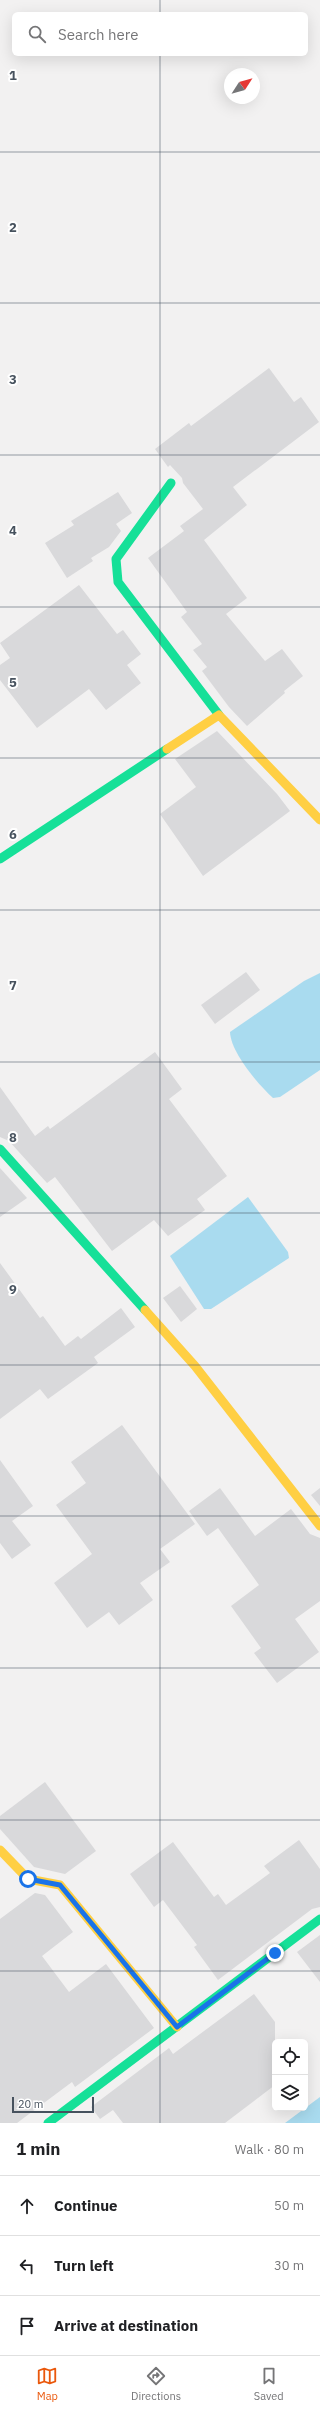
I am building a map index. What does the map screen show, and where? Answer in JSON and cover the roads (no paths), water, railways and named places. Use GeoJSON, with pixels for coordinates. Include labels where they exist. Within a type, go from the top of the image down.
{"type":"FeatureCollection","features":[{"type":"Feature","properties":{"kind":"street"},"geometry":{"type":"LineString","coordinates":[[171,483],[116,559],[118,582],[219,714],[320,820]]}},
{"type":"Feature","properties":{"kind":"street"},"geometry":{"type":"LineString","coordinates":[[0,859],[219,714]]}},
{"type":"Feature","properties":{"kind":"street"},"geometry":{"type":"LineString","coordinates":[[0,1149],[195,1366],[320,1526]]}},
{"type":"Feature","properties":{"kind":"street"},"geometry":{"type":"LineString","coordinates":[[0,1850],[28,1879],[60,1885],[177,2027]]}},
{"type":"Feature","properties":{"kind":"street"},"geometry":{"type":"LineString","coordinates":[[48,2123],[320,1919]]}},
{"type":"Feature","properties":{"kind":"water"},"geometry":{"type":"Polygon","coordinates":[[[320,973],[320,1070],[280,1097],[273,1098],[246,1068],[235,1049],[230,1032],[304,981],[320,973]]]}},
{"type":"Feature","properties":{"kind":"water"},"geometry":{"type":"Polygon","coordinates":[[[248,1197],[288,1252],[289,1258],[211,1309],[204,1309],[170,1256],[248,1197]]]}},
{"type":"Feature","properties":{"kind":"water"},"geometry":{"type":"Polygon","coordinates":[[[320,2097],[320,2123],[285,2123],[301,2111],[308,2111],[308,2106],[320,2097]]]}}]}
